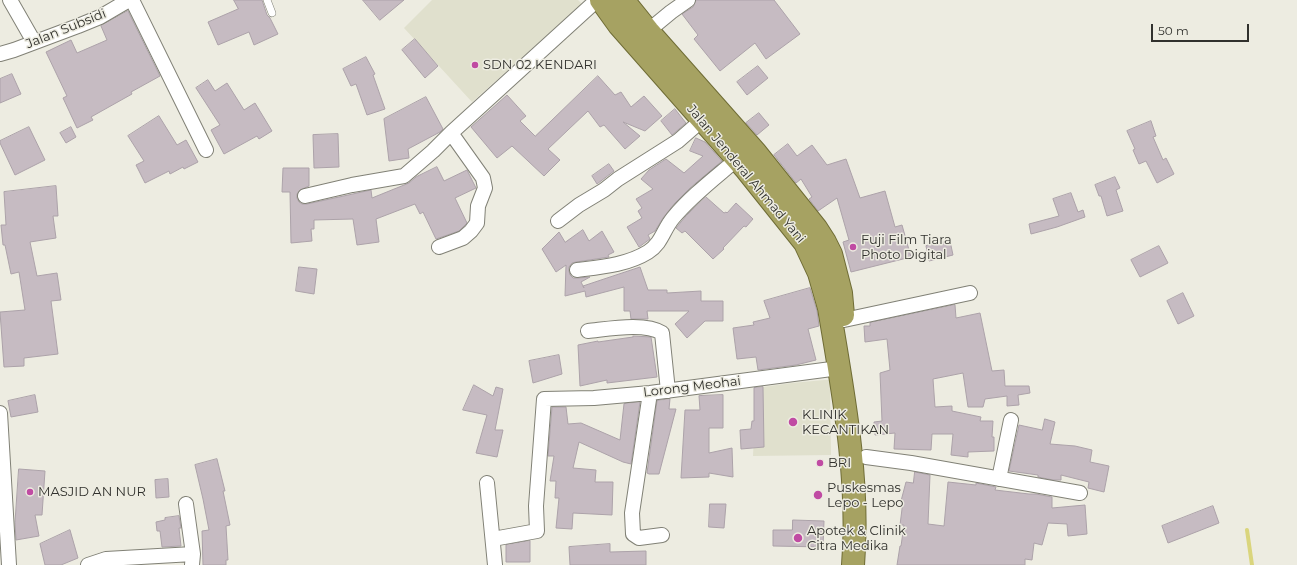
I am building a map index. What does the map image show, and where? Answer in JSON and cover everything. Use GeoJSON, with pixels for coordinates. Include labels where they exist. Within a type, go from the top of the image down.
{"type":"FeatureCollection","features":[{"type":"Feature","properties":{"kind":"highway","name":"Jalan Jenderal Ahmad Yani"},"geometry":{"type":"LineString","coordinates":[[601,0],[619,25],[702,120],[805,243],[814,261],[824,288],[829,308],[852,464],[855,546],[853,565]]}},
{"type":"Feature","properties":{"kind":"highway","name":"Jalan Jenderal Ahmad Yani"},"geometry":{"type":"LineString","coordinates":[[623,0],[648,31],[756,153],[816,228],[831,254],[841,293],[866,457],[866,565]]}},
{"type":"Feature","properties":{"kind":"street"},"geometry":{"type":"LineString","coordinates":[[10,0],[34,42]]}},
{"type":"Feature","properties":{"kind":"street"},"geometry":{"type":"LineString","coordinates":[[130,0],[206,150]]}},
{"type":"Feature","properties":{"kind":"street","name":"Jalan Subsidi"},"geometry":{"type":"LineString","coordinates":[[0,54],[100,17],[130,0]]}},
{"type":"Feature","properties":{"kind":"street"},"geometry":{"type":"LineString","coordinates":[[305,196],[352,185],[404,176],[597,0]]}},
{"type":"Feature","properties":{"kind":"street"},"geometry":{"type":"LineString","coordinates":[[648,31],[688,0]]}},
{"type":"Feature","properties":{"kind":"street"},"geometry":{"type":"LineString","coordinates":[[558,222],[579,205],[678,141],[702,120]]}},
{"type":"Feature","properties":{"kind":"street"},"geometry":{"type":"LineString","coordinates":[[438,247],[463,238],[471,231],[476,223],[478,206],[485,188],[483,178],[451,133]]}},
{"type":"Feature","properties":{"kind":"street"},"geometry":{"type":"LineString","coordinates":[[577,270],[627,262],[650,251],[658,244],[667,225],[678,213],[736,160]]}},
{"type":"Feature","properties":{"kind":"street"},"geometry":{"type":"LineString","coordinates":[[844,320],[970,293]]}},
{"type":"Feature","properties":{"kind":"street"},"geometry":{"type":"LineString","coordinates":[[588,331],[640,327],[656,329],[662,333],[668,391]]}},
{"type":"Feature","properties":{"kind":"street","name":"Lorong Meohai"},"geometry":{"type":"LineString","coordinates":[[493,539],[537,531],[536,506],[544,399],[594,398],[650,393],[839,368]]}},
{"type":"Feature","properties":{"kind":"street"},"geometry":{"type":"LineString","coordinates":[[650,393],[632,513],[632,528],[633,534],[639,538],[662,535]]}},
{"type":"Feature","properties":{"kind":"street"},"geometry":{"type":"LineString","coordinates":[[0,413],[8,565]]}},
{"type":"Feature","properties":{"kind":"street"},"geometry":{"type":"LineString","coordinates":[[999,479],[1011,420]]}},
{"type":"Feature","properties":{"kind":"street"},"geometry":{"type":"LineString","coordinates":[[866,457],[911,463],[1080,493]]}},
{"type":"Feature","properties":{"kind":"street"},"geometry":{"type":"LineString","coordinates":[[487,483],[495,565]]}},
{"type":"Feature","properties":{"kind":"street"},"geometry":{"type":"LineString","coordinates":[[88,565],[106,562],[193,559],[186,504]]}},
{"type":"Feature","properties":{"kind":"lane"},"geometry":{"type":"LineString","coordinates":[[268,0],[272,12]]}},
{"type":"Feature","properties":{"kind":"shaded area","name":"SDN 02 KENDARI"},"geometry":{"type":"Polygon","coordinates":[[[432,0],[578,0],[582,4],[472,102],[404,28],[432,0]]]}},
{"type":"Feature","properties":{"kind":"shaded area","name":"KLINIK KECANTIKAN"},"geometry":{"type":"Polygon","coordinates":[[[830,380],[831,455],[753,456],[756,388],[830,380]]]}},
{"type":"Feature","properties":{"kind":"building"},"geometry":{"type":"Polygon","coordinates":[[[234,0],[262,0],[267,15],[278,34],[254,45],[249,32],[218,45],[208,22],[238,9],[234,0]]]}},
{"type":"Feature","properties":{"kind":"building"},"geometry":{"type":"Polygon","coordinates":[[[363,0],[404,0],[380,20],[363,0]]]}},
{"type":"Feature","properties":{"kind":"building"},"geometry":{"type":"Polygon","coordinates":[[[696,0],[774,0],[800,34],[766,59],[755,43],[720,71],[694,39],[698,35],[682,14],[693,7],[696,0]]]}},
{"type":"Feature","properties":{"kind":"building"},"geometry":{"type":"Polygon","coordinates":[[[128,11],[160,76],[91,117],[93,120],[77,128],[63,98],[67,96],[46,52],[71,40],[77,53],[107,40],[101,26],[128,11]]]}},
{"type":"Feature","properties":{"kind":"building"},"geometry":{"type":"Polygon","coordinates":[[[415,39],[438,66],[425,78],[402,50],[415,39]]]}},
{"type":"Feature","properties":{"kind":"building"},"geometry":{"type":"Polygon","coordinates":[[[366,57],[375,74],[373,75],[385,109],[367,115],[356,84],[351,86],[343,69],[366,57]]]}},
{"type":"Feature","properties":{"kind":"building"},"geometry":{"type":"Polygon","coordinates":[[[758,66],[768,78],[747,95],[737,82],[758,66]]]}},
{"type":"Feature","properties":{"kind":"building"},"geometry":{"type":"Polygon","coordinates":[[[12,74],[21,94],[0,103],[0,79],[12,74]]]}},
{"type":"Feature","properties":{"kind":"building"},"geometry":{"type":"Polygon","coordinates":[[[598,76],[615,95],[621,92],[631,107],[644,96],[662,116],[645,131],[623,122],[640,136],[625,149],[604,125],[600,127],[588,111],[548,149],[560,160],[544,176],[512,146],[497,158],[471,127],[507,95],[526,116],[520,121],[535,136],[598,76]]]}},
{"type":"Feature","properties":{"kind":"building"},"geometry":{"type":"Polygon","coordinates":[[[208,80],[215,91],[227,83],[244,110],[255,103],[272,131],[259,139],[257,136],[224,154],[211,130],[220,125],[196,88],[208,80]]]}},
{"type":"Feature","properties":{"kind":"building"},"geometry":{"type":"Polygon","coordinates":[[[426,97],[443,129],[408,149],[409,158],[389,161],[384,119],[426,97]]]}},
{"type":"Feature","properties":{"kind":"building"},"geometry":{"type":"Polygon","coordinates":[[[675,109],[686,123],[672,135],[661,121],[675,109]]]}},
{"type":"Feature","properties":{"kind":"building"},"geometry":{"type":"Polygon","coordinates":[[[759,113],[769,125],[757,135],[746,123],[759,113]]]}},
{"type":"Feature","properties":{"kind":"building"},"geometry":{"type":"Polygon","coordinates":[[[159,116],[177,145],[186,140],[198,162],[184,169],[183,167],[170,174],[169,171],[145,183],[136,165],[144,161],[128,136],[159,116]]]}},
{"type":"Feature","properties":{"kind":"building"},"geometry":{"type":"Polygon","coordinates":[[[1151,121],[1156,136],[1153,137],[1163,160],[1166,158],[1174,174],[1157,183],[1146,161],[1139,164],[1133,150],[1135,149],[1127,131],[1151,121]]]}},
{"type":"Feature","properties":{"kind":"building"},"geometry":{"type":"Polygon","coordinates":[[[29,127],[45,160],[15,175],[0,141],[29,127]]]}},
{"type":"Feature","properties":{"kind":"building"},"geometry":{"type":"Polygon","coordinates":[[[71,127],[76,137],[66,143],[60,133],[71,127]]]}},
{"type":"Feature","properties":{"kind":"building"},"geometry":{"type":"Polygon","coordinates":[[[338,134],[339,167],[314,168],[313,135],[338,134]]]}},
{"type":"Feature","properties":{"kind":"building"},"geometry":{"type":"Polygon","coordinates":[[[696,138],[705,142],[722,161],[690,188],[674,204],[655,231],[648,235],[650,239],[639,247],[627,227],[642,218],[638,211],[642,208],[636,199],[653,189],[641,179],[649,170],[666,159],[684,173],[703,156],[690,151],[696,138]]]}},
{"type":"Feature","properties":{"kind":"building"},"geometry":{"type":"Polygon","coordinates":[[[788,144],[797,156],[812,145],[827,165],[846,159],[860,198],[885,191],[895,227],[902,225],[911,257],[851,272],[843,242],[849,240],[837,198],[818,211],[809,199],[812,197],[801,179],[796,183],[774,155],[788,144]]]}},
{"type":"Feature","properties":{"kind":"building"},"geometry":{"type":"Polygon","coordinates":[[[609,164],[614,171],[597,184],[592,176],[609,164]]]}},
{"type":"Feature","properties":{"kind":"building"},"geometry":{"type":"Polygon","coordinates":[[[437,167],[444,181],[467,170],[476,188],[455,198],[467,223],[459,231],[436,239],[423,212],[420,214],[415,204],[376,219],[379,242],[357,245],[353,219],[314,220],[314,229],[311,229],[312,241],[291,243],[290,192],[282,192],[283,168],[309,168],[309,186],[300,190],[297,194],[299,202],[302,204],[307,204],[371,190],[372,198],[409,183],[416,177],[437,167]]]}},
{"type":"Feature","properties":{"kind":"building"},"geometry":{"type":"Polygon","coordinates":[[[1115,177],[1120,188],[1116,190],[1123,211],[1107,216],[1101,196],[1099,196],[1095,185],[1115,177]]]}},
{"type":"Feature","properties":{"kind":"building"},"geometry":{"type":"Polygon","coordinates":[[[56,186],[58,216],[53,216],[56,238],[30,242],[37,276],[57,273],[61,300],[51,301],[58,354],[24,358],[24,366],[4,367],[0,312],[25,310],[19,272],[11,274],[5,245],[3,245],[1,225],[6,225],[4,192],[56,186]]]}},
{"type":"Feature","properties":{"kind":"building"},"geometry":{"type":"Polygon","coordinates":[[[1071,193],[1078,212],[1083,210],[1085,217],[1031,234],[1029,224],[1059,216],[1053,199],[1071,193]]]}},
{"type":"Feature","properties":{"kind":"building"},"geometry":{"type":"Polygon","coordinates":[[[706,197],[724,213],[727,213],[736,203],[753,219],[746,227],[744,226],[713,259],[685,231],[682,233],[676,228],[706,197]]]}},
{"type":"Feature","properties":{"kind":"building"},"geometry":{"type":"Polygon","coordinates":[[[583,230],[589,241],[602,231],[614,252],[608,255],[609,257],[572,263],[569,267],[569,271],[573,278],[590,277],[581,282],[583,286],[640,267],[648,290],[667,290],[667,293],[701,291],[701,301],[723,301],[723,321],[705,321],[687,338],[675,324],[689,311],[647,311],[648,319],[631,319],[630,311],[624,311],[624,287],[586,297],[585,291],[565,296],[566,265],[556,272],[542,249],[559,232],[565,242],[583,230]]]}},
{"type":"Feature","properties":{"kind":"building"},"geometry":{"type":"Polygon","coordinates":[[[950,241],[953,255],[929,261],[926,246],[950,241]]]}},
{"type":"Feature","properties":{"kind":"building"},"geometry":{"type":"Polygon","coordinates":[[[1159,246],[1168,263],[1140,277],[1131,260],[1159,246]]]}},
{"type":"Feature","properties":{"kind":"building"},"geometry":{"type":"Polygon","coordinates":[[[299,267],[317,269],[314,294],[296,291],[299,267]]]}},
{"type":"Feature","properties":{"kind":"building"},"geometry":{"type":"Polygon","coordinates":[[[810,288],[817,311],[819,326],[808,329],[816,360],[796,365],[758,370],[756,357],[737,359],[733,328],[754,325],[753,322],[770,318],[764,301],[810,288]]]}},
{"type":"Feature","properties":{"kind":"building"},"geometry":{"type":"Polygon","coordinates":[[[1183,293],[1194,316],[1178,324],[1167,301],[1183,293]]]}},
{"type":"Feature","properties":{"kind":"building"},"geometry":{"type":"Polygon","coordinates":[[[955,305],[956,318],[980,313],[992,371],[1004,370],[1005,386],[1029,386],[1030,393],[1018,395],[1019,405],[1007,406],[1007,396],[985,399],[983,407],[968,407],[963,373],[933,379],[935,407],[952,406],[952,411],[981,417],[980,421],[993,421],[992,437],[994,437],[994,451],[968,452],[968,457],[951,455],[953,434],[932,434],[931,450],[894,449],[895,433],[875,435],[874,422],[882,421],[880,373],[890,370],[887,339],[865,342],[864,326],[870,326],[870,323],[955,305]]]}},
{"type":"Feature","properties":{"kind":"building"},"geometry":{"type":"Polygon","coordinates":[[[633,336],[651,337],[657,377],[607,383],[607,380],[580,386],[578,345],[633,336]]]}},
{"type":"Feature","properties":{"kind":"building"},"geometry":{"type":"Polygon","coordinates":[[[559,355],[562,374],[533,383],[529,361],[559,355]]]}},
{"type":"Feature","properties":{"kind":"building"},"geometry":{"type":"Polygon","coordinates":[[[474,385],[493,396],[496,387],[503,389],[495,430],[503,430],[497,457],[476,453],[487,415],[463,410],[474,385]]]}},
{"type":"Feature","properties":{"kind":"building"},"geometry":{"type":"Polygon","coordinates":[[[763,387],[764,447],[741,449],[740,430],[751,429],[752,421],[754,421],[754,388],[763,387]]]}},
{"type":"Feature","properties":{"kind":"building"},"geometry":{"type":"Polygon","coordinates":[[[35,395],[38,412],[11,417],[8,401],[35,395]]]}},
{"type":"Feature","properties":{"kind":"building"},"geometry":{"type":"Polygon","coordinates":[[[723,395],[723,428],[709,428],[709,453],[732,448],[733,477],[709,473],[709,477],[681,478],[685,410],[700,410],[699,396],[723,395]]]}},
{"type":"Feature","properties":{"kind":"building"},"geometry":{"type":"Polygon","coordinates":[[[670,399],[669,409],[676,409],[659,474],[649,474],[647,473],[657,401],[670,399]]]}},
{"type":"Feature","properties":{"kind":"building"},"geometry":{"type":"Polygon","coordinates":[[[640,402],[631,464],[623,462],[579,442],[573,468],[596,470],[595,482],[613,482],[612,515],[573,513],[572,529],[556,528],[559,498],[555,498],[556,481],[550,481],[554,456],[548,456],[552,407],[566,407],[568,424],[581,423],[620,440],[624,404],[640,402]]]}},
{"type":"Feature","properties":{"kind":"building"},"geometry":{"type":"Polygon","coordinates":[[[1045,419],[1055,422],[1050,444],[1075,446],[1092,450],[1090,462],[1109,466],[1104,492],[1088,488],[1089,482],[1061,475],[1061,480],[1053,480],[1038,477],[1038,475],[1009,471],[1019,425],[1042,430],[1045,419]]]}},
{"type":"Feature","properties":{"kind":"building"},"geometry":{"type":"Polygon","coordinates":[[[217,459],[225,491],[223,491],[230,525],[226,526],[228,560],[226,560],[226,565],[203,565],[202,531],[209,530],[195,465],[217,459]]]}},
{"type":"Feature","properties":{"kind":"building","name":"MASJID AN NUR"},"geometry":{"type":"Polygon","coordinates":[[[19,469],[45,471],[42,515],[35,515],[39,536],[16,540],[15,523],[19,469]]]}},
{"type":"Feature","properties":{"kind":"building"},"geometry":{"type":"Polygon","coordinates":[[[915,472],[930,475],[928,524],[944,526],[948,482],[976,485],[976,483],[996,487],[995,490],[1052,497],[1052,508],[1085,505],[1087,534],[1068,536],[1067,524],[1048,523],[1042,545],[1034,543],[1032,560],[1025,559],[1025,565],[897,565],[904,525],[900,525],[903,501],[901,501],[906,482],[913,483],[915,472]]]}},
{"type":"Feature","properties":{"kind":"building"},"geometry":{"type":"Polygon","coordinates":[[[168,479],[169,497],[156,498],[155,480],[168,479]]]}},
{"type":"Feature","properties":{"kind":"building"},"geometry":{"type":"Polygon","coordinates":[[[710,504],[726,504],[724,528],[709,527],[710,504]]]}},
{"type":"Feature","properties":{"kind":"building"},"geometry":{"type":"Polygon","coordinates":[[[1213,506],[1219,523],[1168,543],[1162,526],[1213,506]]]}},
{"type":"Feature","properties":{"kind":"building"},"geometry":{"type":"Polygon","coordinates":[[[179,516],[181,546],[162,547],[160,531],[157,531],[156,522],[165,520],[165,518],[179,516]]]}},
{"type":"Feature","properties":{"kind":"building","name":"Apotek & Clinik Citra Medika"},"geometry":{"type":"Polygon","coordinates":[[[793,520],[824,521],[823,547],[773,546],[773,530],[792,530],[793,520]]]}},
{"type":"Feature","properties":{"kind":"building"},"geometry":{"type":"Polygon","coordinates":[[[70,530],[78,558],[61,565],[45,565],[40,544],[70,530]]]}},
{"type":"Feature","properties":{"kind":"building"},"geometry":{"type":"Polygon","coordinates":[[[530,541],[530,562],[506,562],[506,545],[530,541]]]}},
{"type":"Feature","properties":{"kind":"building"},"geometry":{"type":"Polygon","coordinates":[[[610,544],[610,552],[646,551],[646,565],[570,565],[569,547],[610,544]]]}},
{"type":"Feature","properties":{"kind":"waterway"},"geometry":{"type":"LineString","coordinates":[[1247,530],[1252,565]]}},
{"type":"Feature","properties":{"kind":"place","name":"SDN 02 KENDARI"},"geometry":{"type":"Point","coordinates":[475,65]}},
{"type":"Feature","properties":{"kind":"place","name":"Fuji Film Tiara Photo Digital"},"geometry":{"type":"Point","coordinates":[853,247]}},
{"type":"Feature","properties":{"kind":"place","name":"KLINIK KECANTIKAN"},"geometry":{"type":"Point","coordinates":[793,422]}},
{"type":"Feature","properties":{"kind":"place","name":"BRI"},"geometry":{"type":"Point","coordinates":[820,463]}},
{"type":"Feature","properties":{"kind":"place","name":"MASJID AN NUR"},"geometry":{"type":"Point","coordinates":[30,492]}},
{"type":"Feature","properties":{"kind":"place","name":"Puskesmas Lepo - Lepo"},"geometry":{"type":"Point","coordinates":[818,495]}},
{"type":"Feature","properties":{"kind":"place","name":"Apotek & Clinik Citra Medika"},"geometry":{"type":"Point","coordinates":[798,538]}}]}
